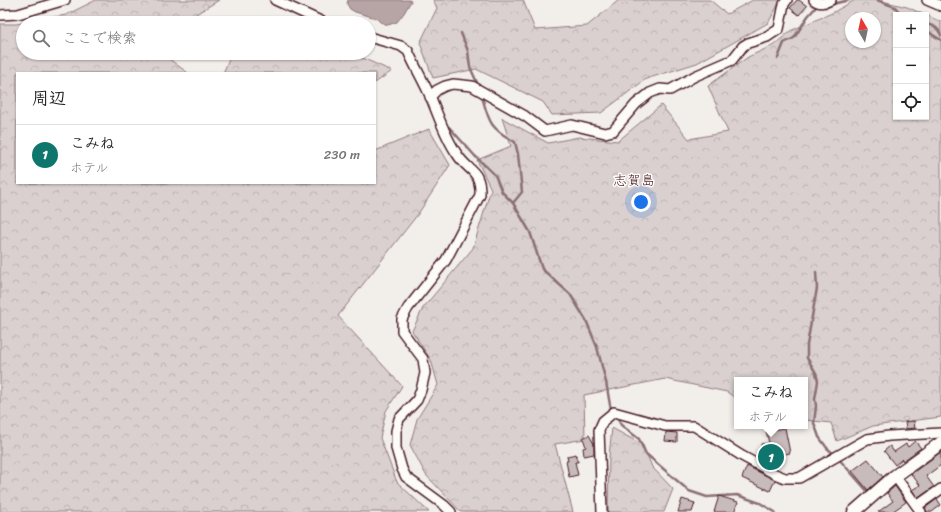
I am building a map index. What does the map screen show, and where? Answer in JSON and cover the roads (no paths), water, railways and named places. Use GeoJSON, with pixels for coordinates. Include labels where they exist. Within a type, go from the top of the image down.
{"type":"FeatureCollection","features":[{"type":"Feature","properties":{"kind":"main road"},"geometry":{"type":"LineString","coordinates":[[854,512],[895,476],[941,442]]}},
{"type":"Feature","properties":{"kind":"street"},"geometry":{"type":"LineString","coordinates":[[0,15],[18,14],[65,0]]}},
{"type":"Feature","properties":{"kind":"street"},"geometry":{"type":"LineString","coordinates":[[275,0],[310,16]]}},
{"type":"Feature","properties":{"kind":"street"},"geometry":{"type":"LineString","coordinates":[[430,96],[437,90],[453,84],[472,86],[525,116],[545,131],[572,125],[605,133],[613,131],[636,104],[650,93],[660,89],[670,90],[696,76],[732,60],[743,46],[767,37],[779,29],[784,4],[787,0]]}},
{"type":"Feature","properties":{"kind":"street"},"geometry":{"type":"LineString","coordinates":[[814,0],[817,2],[827,3],[831,0]]}},
{"type":"Feature","properties":{"kind":"street"},"geometry":{"type":"LineString","coordinates":[[927,0],[941,6]]}},
{"type":"Feature","properties":{"kind":"street"},"geometry":{"type":"LineString","coordinates":[[376,39],[401,46],[408,51],[430,96],[444,131],[457,156],[477,176],[480,186],[480,195],[446,260],[408,308],[402,319],[402,331],[423,359],[425,373],[417,400],[399,419],[396,431],[396,448],[406,477],[444,504],[451,512]]}},
{"type":"Feature","properties":{"kind":"street"},"geometry":{"type":"LineString","coordinates":[[602,512],[599,430],[603,421],[614,412],[665,426],[694,426],[742,456],[785,478],[799,478],[867,439],[889,436],[941,433]]}},
{"type":"Feature","properties":{"kind":"street"},"geometry":{"type":"LineString","coordinates":[[895,476],[919,509],[941,489]]}},
{"type":"Feature","properties":{"kind":"waterway"},"geometry":{"type":"LineString","coordinates":[[829,5],[849,0]]}},
{"type":"Feature","properties":{"kind":"waterway"},"geometry":{"type":"LineString","coordinates":[[877,0],[895,7],[899,12]]}},
{"type":"Feature","properties":{"kind":"waterway"},"geometry":{"type":"LineString","coordinates":[[778,58],[784,43],[794,38],[808,16],[817,6],[820,6]]}},
{"type":"Feature","properties":{"kind":"waterway"},"geometry":{"type":"LineString","coordinates":[[929,25],[939,30],[941,35]]}},
{"type":"Feature","properties":{"kind":"waterway"},"geometry":{"type":"LineString","coordinates":[[929,31],[941,40]]}},
{"type":"Feature","properties":{"kind":"waterway"},"geometry":{"type":"LineString","coordinates":[[461,33],[468,51],[470,67],[479,87]]}},
{"type":"Feature","properties":{"kind":"waterway"},"geometry":{"type":"LineString","coordinates":[[481,93],[488,117],[494,127],[515,142],[518,154],[522,192],[513,203]]}},
{"type":"Feature","properties":{"kind":"waterway"},"geometry":{"type":"LineString","coordinates":[[449,127],[475,156],[495,175],[502,192],[513,203],[530,232],[542,269],[570,294],[586,320],[597,347],[612,410]]}},
{"type":"Feature","properties":{"kind":"waterway"},"geometry":{"type":"LineString","coordinates":[[816,272],[817,288],[807,345],[807,358],[816,373],[818,381],[815,399],[816,406],[814,423],[819,437],[827,448],[835,455]]}},
{"type":"Feature","properties":{"kind":"waterway"},"geometry":{"type":"LineString","coordinates":[[615,414],[621,425],[639,439],[645,453],[689,491],[707,497],[737,495],[760,503],[775,512]]}},
{"type":"Feature","properties":{"kind":"waterway"},"geometry":{"type":"LineString","coordinates":[[838,458],[869,493]]}},
{"type":"Feature","properties":{"kind":"place","name":"こみね"},"geometry":{"type":"Point","coordinates":[771,457]}},
{"type":"Feature","properties":{"kind":"district","name":"志賀島"},"geometry":{"type":"Point","coordinates":[634,180]}}]}
